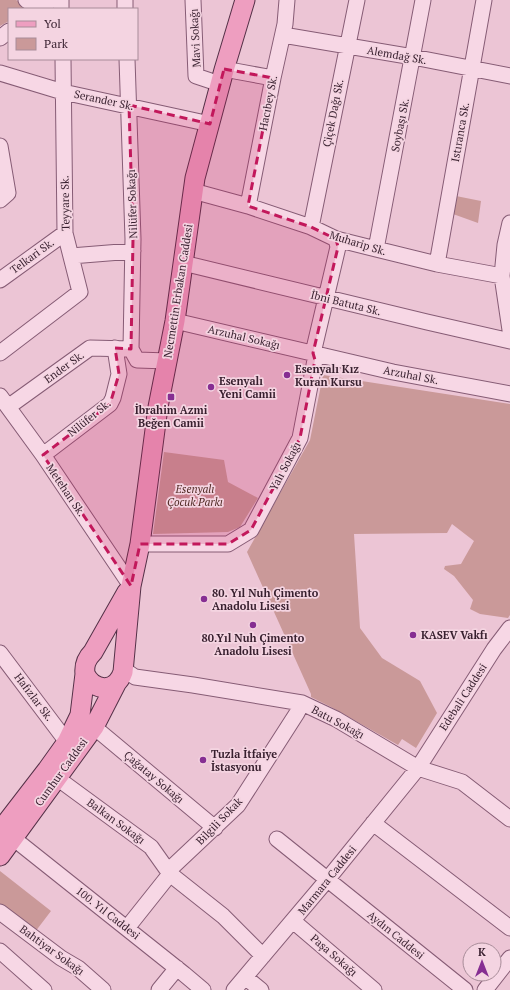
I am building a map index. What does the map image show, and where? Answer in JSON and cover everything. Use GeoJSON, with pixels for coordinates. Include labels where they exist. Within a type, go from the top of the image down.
{"type":"FeatureCollection","features":[{"type":"Feature","properties":{"kind":"main road","name":"Necmettin Erbakan Caddesi"},"geometry":{"type":"LineString","coordinates":[[123,675],[131,586],[140,544],[158,407],[175,321],[195,178],[222,76],[245,0]]}},
{"type":"Feature","properties":{"kind":"main road","name":"Necmettin Erbakan Caddesi"},"geometry":{"type":"LineString","coordinates":[[5,826],[67,742],[80,715],[85,662],[88,656],[93,652],[131,586]]}},
{"type":"Feature","properties":{"kind":"main road"},"geometry":{"type":"LineString","coordinates":[[85,674],[92,684],[104,688],[110,686],[123,675],[121,659],[117,654],[111,650],[105,649],[93,652]]}},
{"type":"Feature","properties":{"kind":"main road","name":"Cumhur Caddesi"},"geometry":{"type":"LineString","coordinates":[[0,856],[5,826],[57,778],[94,727],[123,675]]}},
{"type":"Feature","properties":{"kind":"street"},"geometry":{"type":"LineString","coordinates":[[26,0],[43,6]]}},
{"type":"Feature","properties":{"kind":"street","name":"Mavi Sokağı"},"geometry":{"type":"LineString","coordinates":[[193,0],[196,76],[222,76]]}},
{"type":"Feature","properties":{"kind":"street","name":"Hacıbey Sk."},"geometry":{"type":"LineString","coordinates":[[248,206],[283,35],[287,0]]}},
{"type":"Feature","properties":{"kind":"street","name":"Çiçek Dağı Sk."},"geometry":{"type":"LineString","coordinates":[[310,227],[357,0]]}},
{"type":"Feature","properties":{"kind":"street","name":"Soybaşı Sk."},"geometry":{"type":"LineString","coordinates":[[376,249],[423,0]]}},
{"type":"Feature","properties":{"kind":"street","name":"Istıranca Sk."},"geometry":{"type":"LineString","coordinates":[[437,264],[484,0]]}},
{"type":"Feature","properties":{"kind":"street"},"geometry":{"type":"LineString","coordinates":[[0,38],[8,32]]}},
{"type":"Feature","properties":{"kind":"street","name":"Alemdağ Sk."},"geometry":{"type":"LineString","coordinates":[[283,35],[413,57],[510,76]]}},
{"type":"Feature","properties":{"kind":"street","name":"Teyyare Sk."},"geometry":{"type":"LineString","coordinates":[[0,353],[80,292],[65,233],[63,60]]}},
{"type":"Feature","properties":{"kind":"street","name":"Nilüfer Sokağı"},"geometry":{"type":"LineString","coordinates":[[127,60],[133,251],[131,348]]}},
{"type":"Feature","properties":{"kind":"street","name":"Serander Sk."},"geometry":{"type":"LineString","coordinates":[[0,73],[63,92],[129,105],[210,124]]}},
{"type":"Feature","properties":{"kind":"street"},"geometry":{"type":"LineString","coordinates":[[222,76],[273,78]]}},
{"type":"Feature","properties":{"kind":"street"},"geometry":{"type":"LineString","coordinates":[[0,146],[8,193],[0,200]]}},
{"type":"Feature","properties":{"kind":"street","name":"Muharip Sk."},"geometry":{"type":"LineString","coordinates":[[193,191],[248,206],[310,227],[336,238],[437,264],[502,276]]}},
{"type":"Feature","properties":{"kind":"street"},"geometry":{"type":"LineString","coordinates":[[510,223],[505,245],[502,276],[510,330]]}},
{"type":"Feature","properties":{"kind":"street","name":"Telkari Sk."},"geometry":{"type":"LineString","coordinates":[[0,280],[65,233]]}},
{"type":"Feature","properties":{"kind":"street","name":"Yalı Sokağı"},"geometry":{"type":"LineString","coordinates":[[140,544],[228,544],[250,530],[300,438],[315,360],[313,353],[338,247],[336,238]]}},
{"type":"Feature","properties":{"kind":"street"},"geometry":{"type":"LineString","coordinates":[[71,256],[133,251]]}},
{"type":"Feature","properties":{"kind":"street","name":"İbni Batuta Sk."},"geometry":{"type":"LineString","coordinates":[[183,263],[510,341]]}},
{"type":"Feature","properties":{"kind":"street","name":"Arzuhal Sokağı"},"geometry":{"type":"LineString","coordinates":[[175,321],[313,353]]}},
{"type":"Feature","properties":{"kind":"street","name":"Ender Sk."},"geometry":{"type":"LineString","coordinates":[[4,402],[90,348],[131,348]]}},
{"type":"Feature","properties":{"kind":"street","name":"Nilüfer Sk."},"geometry":{"type":"LineString","coordinates":[[43,455],[110,404],[119,374],[115,348]]}},
{"type":"Feature","properties":{"kind":"street"},"geometry":{"type":"LineString","coordinates":[[131,348],[137,360],[168,361]]}},
{"type":"Feature","properties":{"kind":"street","name":"Arzuhal Sk."},"geometry":{"type":"LineString","coordinates":[[313,353],[393,372],[510,394]]}},
{"type":"Feature","properties":{"kind":"street","name":"Metehan Sk."},"geometry":{"type":"LineString","coordinates":[[4,402],[43,455],[131,586]]}},
{"type":"Feature","properties":{"kind":"street","name":"Edebali Caddesi"},"geometry":{"type":"LineString","coordinates":[[418,768],[494,649],[510,628]]}},
{"type":"Feature","properties":{"kind":"street","name":"Hafızlar Sk."},"geometry":{"type":"LineString","coordinates":[[0,653],[67,742]]}},
{"type":"Feature","properties":{"kind":"street","name":"Batu Sokağı"},"geometry":{"type":"LineString","coordinates":[[123,675],[302,703],[336,719],[418,768],[462,782],[510,818]]}},
{"type":"Feature","properties":{"kind":"street","name":"Bilgili Sokak"},"geometry":{"type":"LineString","coordinates":[[127,928],[169,872],[238,805],[302,703]]}},
{"type":"Feature","properties":{"kind":"street","name":"Çağatay Sokağı"},"geometry":{"type":"LineString","coordinates":[[94,727],[214,828]]}},
{"type":"Feature","properties":{"kind":"street","name":"Marmara Caddesi"},"geometry":{"type":"LineString","coordinates":[[234,990],[327,880],[418,768]]}},
{"type":"Feature","properties":{"kind":"street","name":"Balkan Sokağı"},"geometry":{"type":"LineString","coordinates":[[57,778],[151,847],[169,872],[223,916],[264,956]]}},
{"type":"Feature","properties":{"kind":"street"},"geometry":{"type":"LineString","coordinates":[[373,823],[510,928]]}},
{"type":"Feature","properties":{"kind":"street","name":"100. Yıl Caddesi"},"geometry":{"type":"LineString","coordinates":[[5,826],[203,990]]}},
{"type":"Feature","properties":{"kind":"street","name":"Aydın Caddesi"},"geometry":{"type":"LineString","coordinates":[[277,839],[465,990]]}},
{"type":"Feature","properties":{"kind":"street","name":"Bahtiyar Sokağı"},"geometry":{"type":"LineString","coordinates":[[0,912],[61,958],[78,968],[103,990]]}},
{"type":"Feature","properties":{"kind":"street","name":"Paşa Sokağı"},"geometry":{"type":"LineString","coordinates":[[293,920],[374,990]]}},
{"type":"Feature","properties":{"kind":"street"},"geometry":{"type":"LineString","coordinates":[[0,950],[44,990]]}},
{"type":"Feature","properties":{"kind":"street"},"geometry":{"type":"LineString","coordinates":[[485,990],[510,958]]}},
{"type":"Feature","properties":{"kind":"street"},"geometry":{"type":"LineString","coordinates":[[159,990],[177,968]]}},
{"type":"Feature","properties":{"kind":"street"},"geometry":{"type":"LineString","coordinates":[[245,977],[261,990]]}},
{"type":"Feature","properties":{"kind":"highlighted area"},"geometry":{"type":"Polygon","coordinates":[[[224,69],[273,78],[248,206],[311,227],[336,239],[338,247],[313,353],[315,360],[300,438],[251,530],[228,544],[140,544],[131,586],[43,455],[110,404],[119,374],[115,348],[131,349],[133,239],[129,105],[210,124],[224,69]]]}},
{"type":"Feature","properties":{"kind":"green space"},"geometry":{"type":"Polygon","coordinates":[[[0,0],[16,0],[31,8],[8,8],[8,22],[0,26],[0,0]]]}},
{"type":"Feature","properties":{"kind":"green space"},"geometry":{"type":"Polygon","coordinates":[[[456,196],[481,201],[478,223],[453,214],[456,196]]]}},
{"type":"Feature","properties":{"kind":"green space"},"geometry":{"type":"Polygon","coordinates":[[[323,375],[510,404],[510,615],[508,618],[480,614],[470,609],[473,600],[454,576],[444,569],[445,566],[461,564],[474,541],[452,524],[447,533],[354,534],[360,628],[382,658],[420,681],[437,713],[416,748],[402,739],[398,745],[311,697],[311,694],[247,552],[310,440],[323,375]]]}},
{"type":"Feature","properties":{"kind":"green space","name":"Esenyalı Çocuk Parkı"},"geometry":{"type":"Polygon","coordinates":[[[164,452],[224,460],[228,482],[258,498],[240,527],[228,532],[153,534],[164,452]]]}},
{"type":"Feature","properties":{"kind":"green space"},"geometry":{"type":"Polygon","coordinates":[[[0,871],[51,911],[35,932],[0,905],[0,871]]]}},
{"type":"Feature","properties":{"kind":"place","name":"Esenyalı Kız Kuran Kursu"},"geometry":{"type":"Point","coordinates":[287,375]}},
{"type":"Feature","properties":{"kind":"place","name":"Esenyalı Yeni Camii"},"geometry":{"type":"Point","coordinates":[211,387]}},
{"type":"Feature","properties":{"kind":"place","name":"İbrahim Azmi Beğen Camii"},"geometry":{"type":"Point","coordinates":[171,397]}},
{"type":"Feature","properties":{"kind":"place","name":"80. Yıl Nuh Çimento Anadolu Lisesi"},"geometry":{"type":"Point","coordinates":[204,599]}},
{"type":"Feature","properties":{"kind":"place","name":"80.Yıl Nuh Çimento Anadolu Lisesi"},"geometry":{"type":"Point","coordinates":[253,625]}},
{"type":"Feature","properties":{"kind":"place","name":"KASEV Vakfı"},"geometry":{"type":"Point","coordinates":[413,635]}},
{"type":"Feature","properties":{"kind":"place","name":"Tuzla İtfaiye İstasyonu"},"geometry":{"type":"Point","coordinates":[203,760]}}]}
